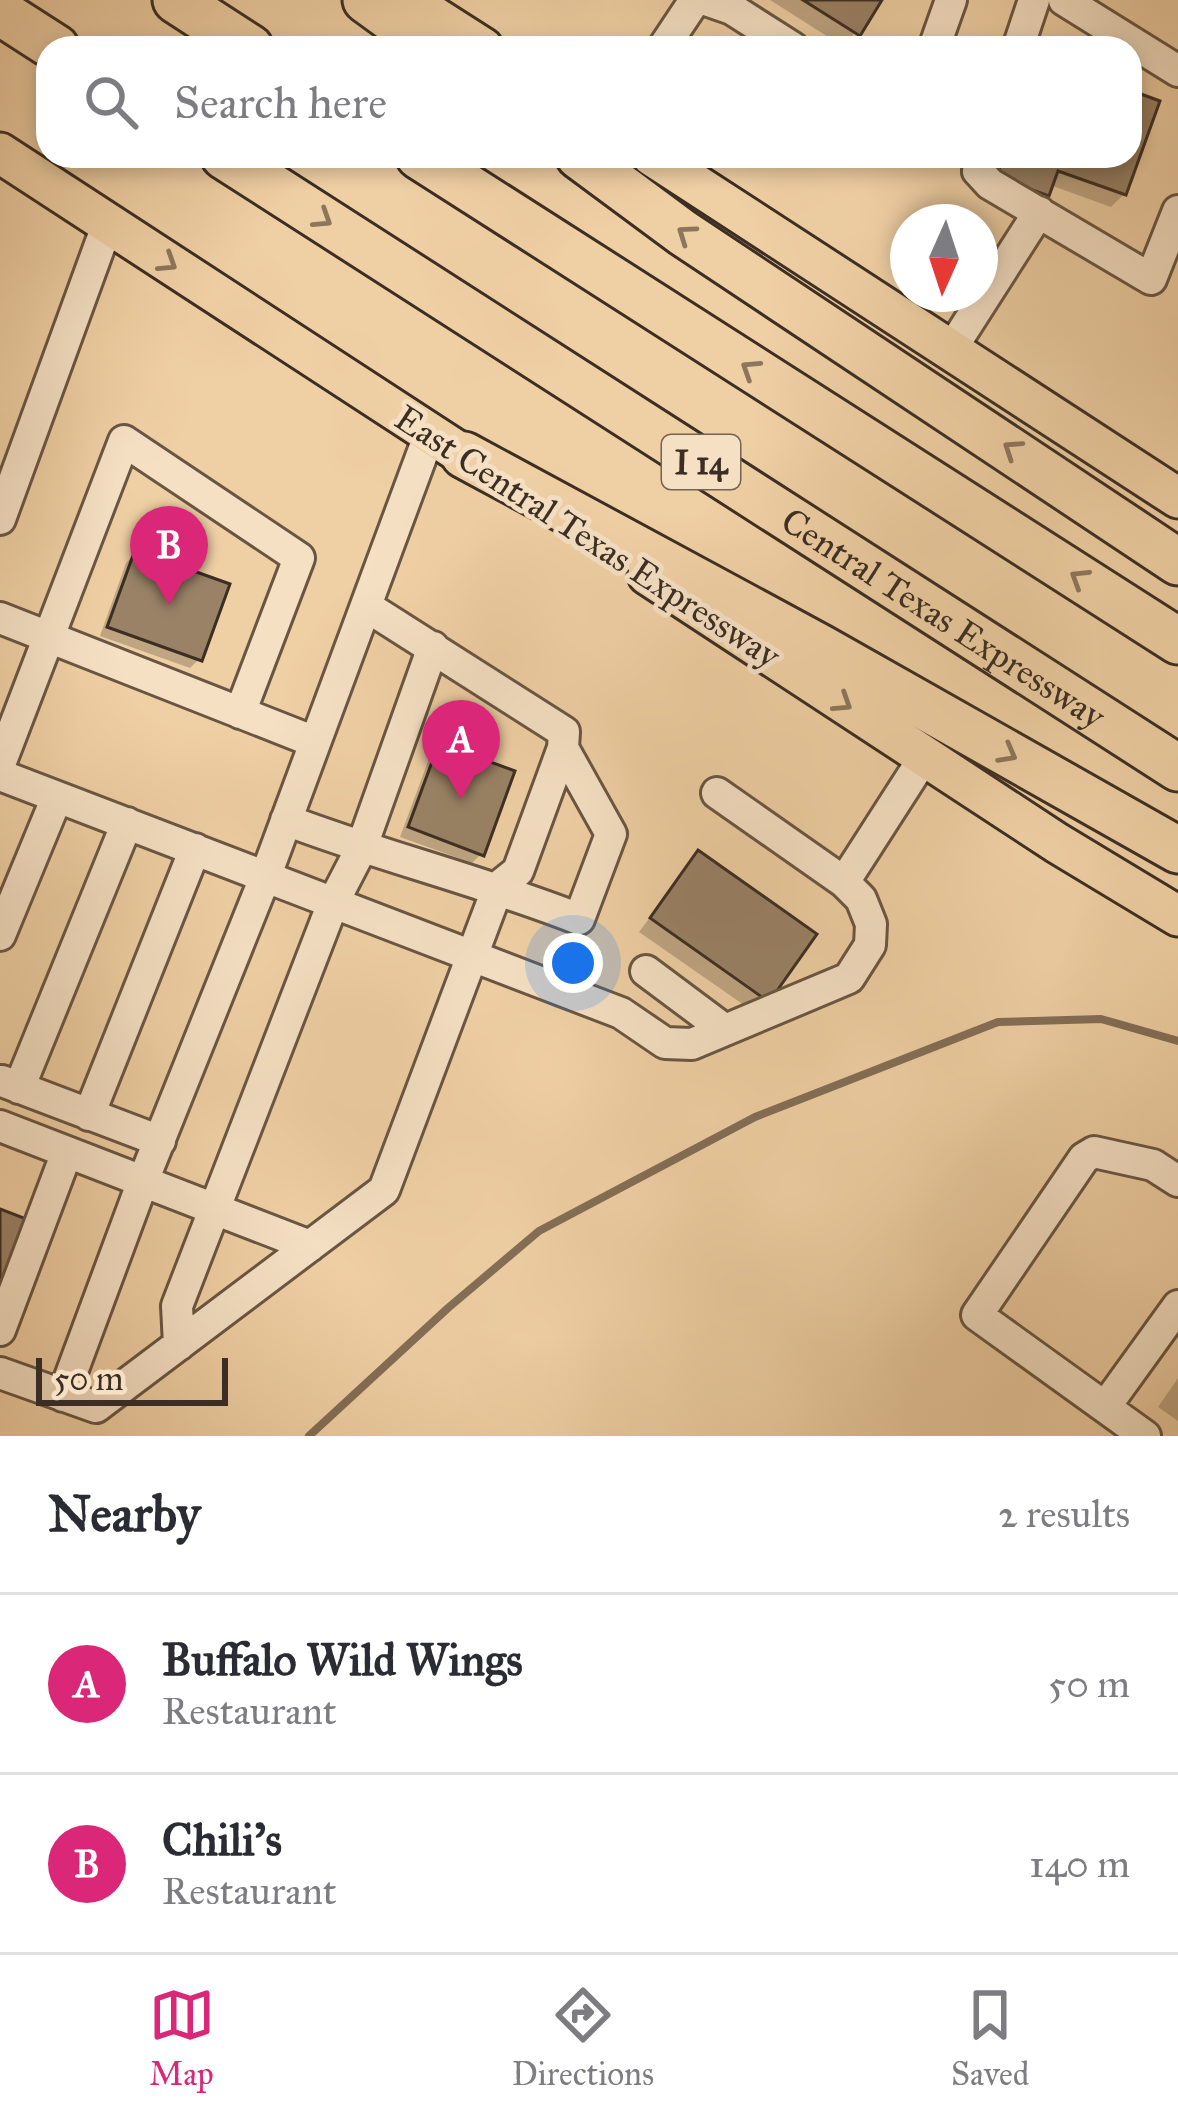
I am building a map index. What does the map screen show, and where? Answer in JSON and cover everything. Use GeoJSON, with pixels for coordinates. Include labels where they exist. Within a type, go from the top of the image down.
{"type":"FeatureCollection","features":[{"type":"Feature","properties":{"kind":"highway"},"geometry":{"type":"LineString","coordinates":[[176,0],[232,36]]}},
{"type":"Feature","properties":{"kind":"highway"},"geometry":{"type":"LineString","coordinates":[[366,0],[416,36]]}},
{"type":"Feature","properties":{"kind":"highway"},"geometry":{"type":"LineString","coordinates":[[0,12],[37,36]]}},
{"type":"Feature","properties":{"kind":"highway","name":"Central Texas Expressway"},"geometry":{"type":"LineString","coordinates":[[243,168],[1178,768]]}},
{"type":"Feature","properties":{"kind":"highway"},"geometry":{"type":"LineString","coordinates":[[437,168],[1178,640]]}},
{"type":"Feature","properties":{"kind":"highway"},"geometry":{"type":"LineString","coordinates":[[594,168],[683,233],[1178,562]]}},
{"type":"Feature","properties":{"kind":"highway"},"geometry":{"type":"LineString","coordinates":[[447,444],[1178,850]]}},
{"type":"Feature","properties":{"kind":"main road"},"geometry":{"type":"LineString","coordinates":[[408,0],[464,36]]}},
{"type":"Feature","properties":{"kind":"main road","name":"East Central Texas Expressway"},"geometry":{"type":"LineString","coordinates":[[0,153],[1178,916]]}},
{"type":"Feature","properties":{"kind":"main road"},"geometry":{"type":"LineString","coordinates":[[671,168],[1178,498]]}},
{"type":"Feature","properties":{"kind":"lane"},"geometry":{"type":"LineString","coordinates":[[671,36],[695,0]]}},
{"type":"Feature","properties":{"kind":"lane"},"geometry":{"type":"LineString","coordinates":[[938,36],[951,0]]}},
{"type":"Feature","properties":{"kind":"lane"},"geometry":{"type":"LineString","coordinates":[[1022,36],[1034,0]]}},
{"type":"Feature","properties":{"kind":"lane"},"geometry":{"type":"LineString","coordinates":[[1064,0],[1122,36]]}},
{"type":"Feature","properties":{"kind":"lane"},"geometry":{"type":"LineString","coordinates":[[724,3],[775,36]]}},
{"type":"Feature","properties":{"kind":"lane"},"geometry":{"type":"LineString","coordinates":[[1142,49],[1178,71]]}},
{"type":"Feature","properties":{"kind":"lane"},"geometry":{"type":"LineString","coordinates":[[978,168],[990,184],[1151,279],[1178,211]]}},
{"type":"Feature","properties":{"kind":"lane"},"geometry":{"type":"LineString","coordinates":[[952,348],[1039,212]]}},
{"type":"Feature","properties":{"kind":"lane"},"geometry":{"type":"LineString","coordinates":[[0,519],[108,223]]}},
{"type":"Feature","properties":{"kind":"lane"},"geometry":{"type":"LineString","coordinates":[[0,764],[124,441],[298,558],[240,713]]}},
{"type":"Feature","properties":{"kind":"lane"},"geometry":{"type":"LineString","coordinates":[[63,1396],[366,606],[447,444]]}},
{"type":"Feature","properties":{"kind":"lane"},"geometry":{"type":"LineString","coordinates":[[0,1373],[96,1407],[384,1190],[498,886],[518,871],[563,748],[564,732],[366,606]]}},
{"type":"Feature","properties":{"kind":"lane"},"geometry":{"type":"LineString","coordinates":[[0,618],[315,742]]}},
{"type":"Feature","properties":{"kind":"lane"},"geometry":{"type":"LineString","coordinates":[[179,1345],[177,1306],[333,904],[362,849],[433,647]]}},
{"type":"Feature","properties":{"kind":"lane"},"geometry":{"type":"LineString","coordinates":[[286,820],[362,849],[498,886],[580,919],[611,834],[563,748]]}},
{"type":"Feature","properties":{"kind":"lane"},"geometry":{"type":"LineString","coordinates":[[844,882],[925,756]]}},
{"type":"Feature","properties":{"kind":"lane"},"geometry":{"type":"LineString","coordinates":[[0,775],[621,1012],[665,1043],[692,1044],[849,978],[870,945],[871,923],[860,899],[844,882],[716,793]]}},
{"type":"Feature","properties":{"kind":"lane"},"geometry":{"type":"LineString","coordinates":[[0,935],[57,796]]}},
{"type":"Feature","properties":{"kind":"lane"},"geometry":{"type":"LineString","coordinates":[[127,823],[9,1084],[160,1141]]}},
{"type":"Feature","properties":{"kind":"lane"},"geometry":{"type":"LineString","coordinates":[[89,1115],[195,848]]}},
{"type":"Feature","properties":{"kind":"lane"},"geometry":{"type":"LineString","coordinates":[[646,971],[724,1030]]}},
{"type":"Feature","properties":{"kind":"lane"},"geometry":{"type":"LineString","coordinates":[[0,1126],[310,1246]]}},
{"type":"Feature","properties":{"kind":"lane"},"geometry":{"type":"LineString","coordinates":[[0,1330],[67,1152]]}},
{"type":"Feature","properties":{"kind":"lane"},"geometry":{"type":"LineString","coordinates":[[1145,1436],[977,1315],[1084,1158],[1094,1152],[1154,1165],[1178,1181]]}},
{"type":"Feature","properties":{"kind":"lane"},"geometry":{"type":"LineString","coordinates":[[1105,1407],[1178,1306]]}},
{"type":"Feature","properties":{"kind":"building"},"geometry":{"type":"Polygon","coordinates":[[[803,0],[882,0],[860,36],[803,0]]]}},
{"type":"Feature","properties":{"kind":"building"},"geometry":{"type":"Polygon","coordinates":[[[1142,94],[1160,101],[1142,151],[1142,94]]]}},
{"type":"Feature","properties":{"kind":"building"},"geometry":{"type":"Polygon","coordinates":[[[999,168],[1136,168],[1126,195],[1058,171],[1049,196],[996,177],[999,168]]]}},
{"type":"Feature","properties":{"kind":"building"},"geometry":{"type":"Polygon","coordinates":[[[135,550],[230,584],[202,661],[107,627],[135,550]]]}},
{"type":"Feature","properties":{"kind":"building"},"geometry":{"type":"Polygon","coordinates":[[[439,743],[515,771],[484,856],[408,827],[439,743]]]}},
{"type":"Feature","properties":{"kind":"building"},"geometry":{"type":"Polygon","coordinates":[[[698,850],[817,934],[769,1002],[650,918],[698,850]]]}},
{"type":"Feature","properties":{"kind":"building"},"geometry":{"type":"Polygon","coordinates":[[[0,1209],[29,1220],[0,1294],[0,1209]]]}},
{"type":"Feature","properties":{"kind":"waterway"},"geometry":{"type":"LineString","coordinates":[[309,1436],[539,1231],[755,1117],[998,1022],[1101,1019],[1178,1041]]}},
{"type":"Feature","properties":{"kind":"place","name":"Chili's"},"geometry":{"type":"Point","coordinates":[169,605]}},
{"type":"Feature","properties":{"kind":"place","name":"Buffalo Wild Wings"},"geometry":{"type":"Point","coordinates":[461,799]}}]}
